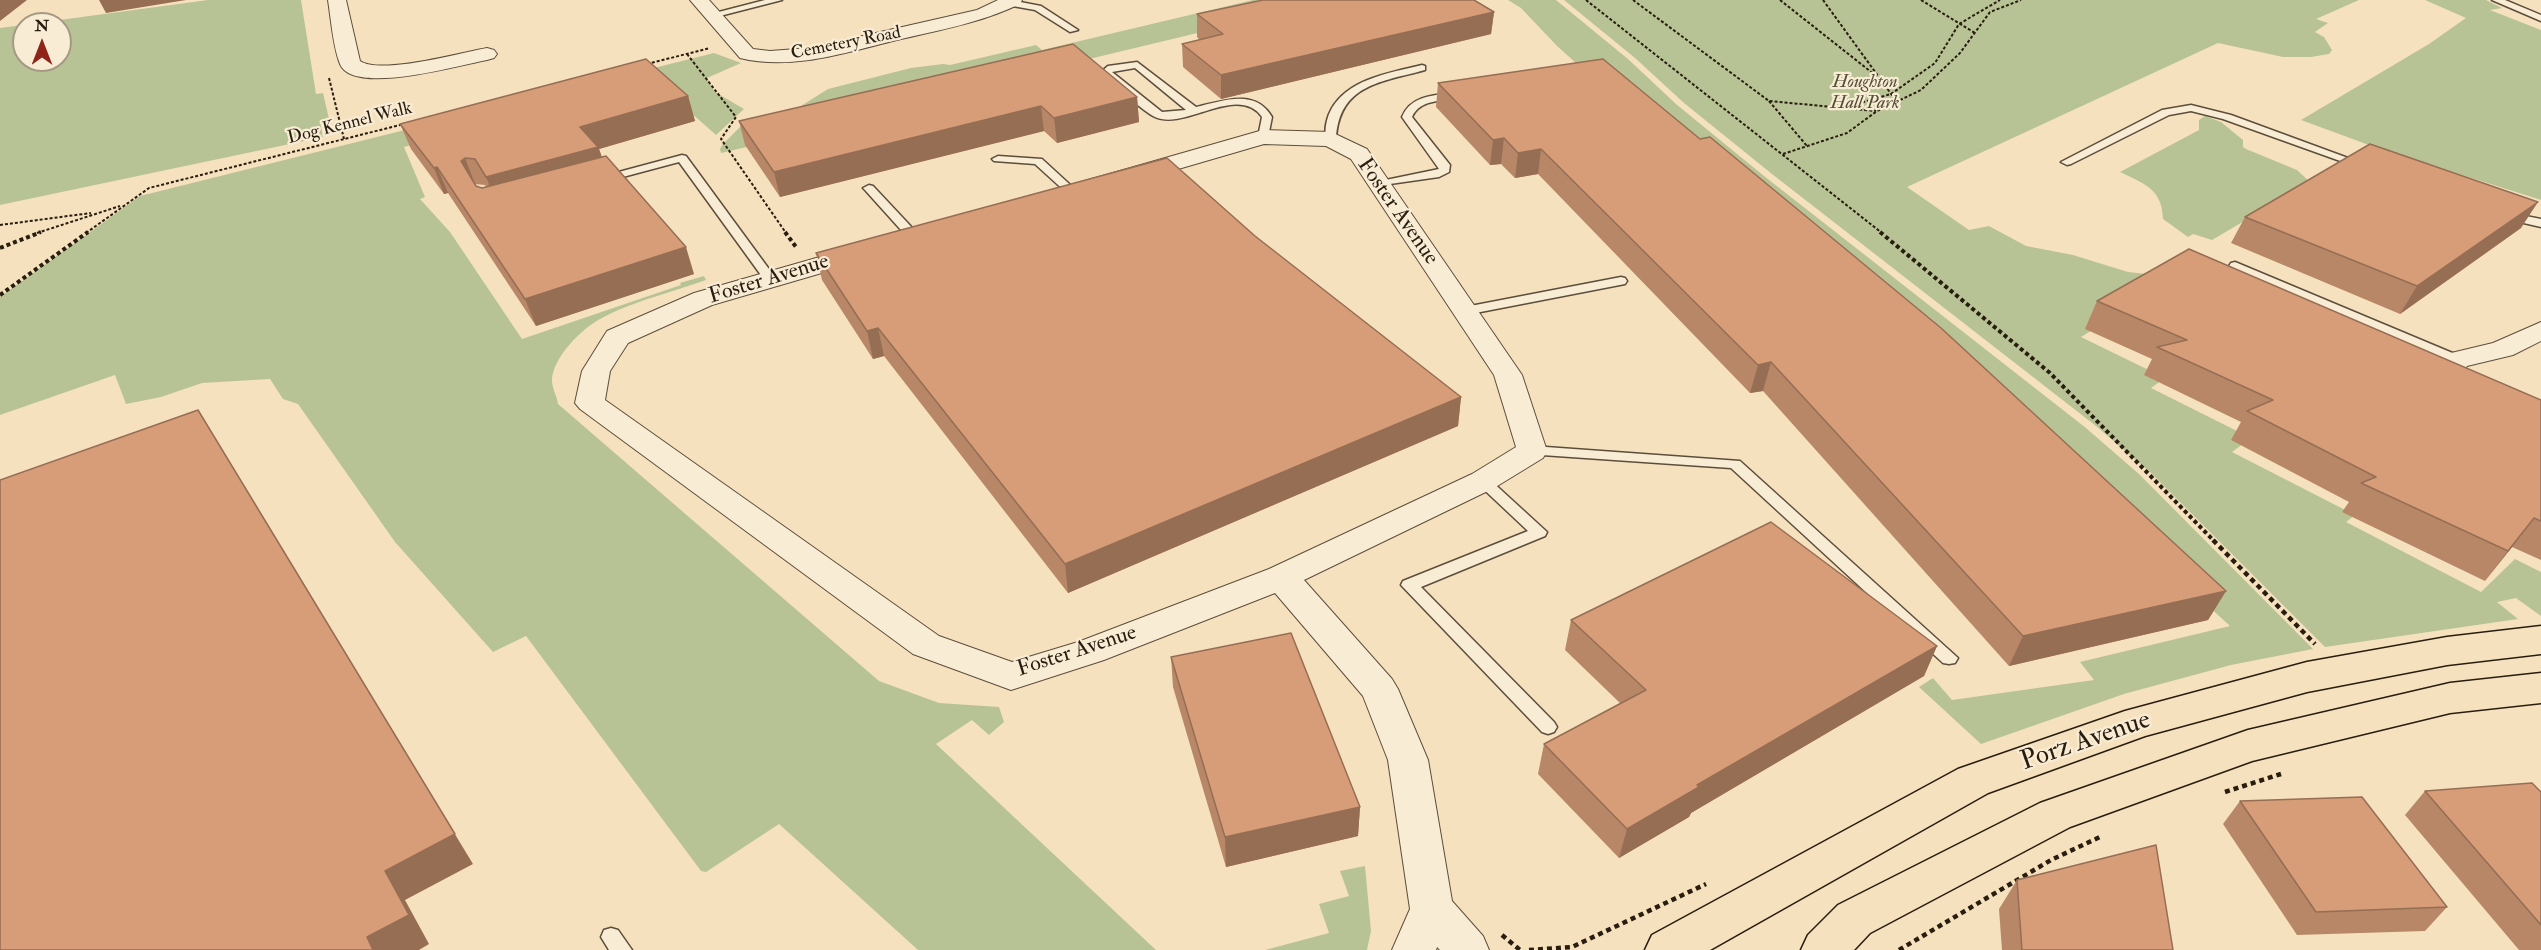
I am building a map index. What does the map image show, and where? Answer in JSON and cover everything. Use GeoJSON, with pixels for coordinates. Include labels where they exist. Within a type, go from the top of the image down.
{"type":"FeatureCollection","features":[{"type":"Feature","properties":{"kind":"main road","name":"Porz Avenue"},"geometry":{"type":"LineString","coordinates":[[1668,950],[1974,781],[2139,722],[2307,677],[2447,651],[2541,640]]}},
{"type":"Feature","properties":{"kind":"main road"},"geometry":{"type":"LineString","coordinates":[[1824,950],[1854,919],[2065,811],[2248,746],[2450,698],[2541,687]]}},
{"type":"Feature","properties":{"kind":"street"},"geometry":{"type":"LineString","coordinates":[[337,0],[350,64],[362,72],[398,72],[487,54]]}},
{"type":"Feature","properties":{"kind":"street","name":"Cemetery Road"},"geometry":{"type":"LineString","coordinates":[[699,0],[747,54],[770,57],[810,54],[983,14],[1011,2]]}},
{"type":"Feature","properties":{"kind":"street","name":"Foster Avenue"},"geometry":{"type":"LineString","coordinates":[[1263,136],[1331,139],[1359,154],[1509,375],[1532,451],[1483,481],[1281,577],[1092,651],[1011,676],[926,645],[590,404],[596,371],[617,338],[703,299],[914,237],[1263,136]]}},
{"type":"Feature","properties":{"kind":"street"},"geometry":{"type":"LineString","coordinates":[[2541,330],[2503,349],[2457,360],[2447,375],[2480,399],[2541,416]]}},
{"type":"Feature","properties":{"kind":"street"},"geometry":{"type":"LineString","coordinates":[[1281,577],[1379,688],[1408,760],[1432,909],[1414,950]]}},
{"type":"Feature","properties":{"kind":"street"},"geometry":{"type":"LineString","coordinates":[[1432,909],[1480,939]]}},
{"type":"Feature","properties":{"kind":"lane"},"geometry":{"type":"LineString","coordinates":[[712,15],[777,0]]}},
{"type":"Feature","properties":{"kind":"lane"},"geometry":{"type":"LineString","coordinates":[[2497,0],[2541,18]]}},
{"type":"Feature","properties":{"kind":"lane"},"geometry":{"type":"LineString","coordinates":[[1011,2],[1038,8],[1073,30]]}},
{"type":"Feature","properties":{"kind":"lane"},"geometry":{"type":"LineString","coordinates":[[1194,111],[1137,65],[1111,68],[1106,72],[1159,115],[1176,115],[1194,111],[1235,101],[1253,103],[1267,117],[1263,136]]}},
{"type":"Feature","properties":{"kind":"lane"},"geometry":{"type":"LineString","coordinates":[[1331,139],[1330,127],[1334,112],[1340,102],[1355,89],[1422,68]]}},
{"type":"Feature","properties":{"kind":"lane"},"geometry":{"type":"LineString","coordinates":[[1380,184],[1439,174],[1445,170],[1444,165],[1407,117],[1407,113],[1416,105],[1431,99],[1466,94]]}},
{"type":"Feature","properties":{"kind":"lane"},"geometry":{"type":"LineString","coordinates":[[2067,162],[2166,112],[2191,108],[2219,114],[2370,169]]}},
{"type":"Feature","properties":{"kind":"lane"},"geometry":{"type":"LineString","coordinates":[[593,182],[682,158],[770,279]]}},
{"type":"Feature","properties":{"kind":"lane"},"geometry":{"type":"LineString","coordinates":[[998,159],[1038,161],[1072,192]]}},
{"type":"Feature","properties":{"kind":"lane"},"geometry":{"type":"LineString","coordinates":[[869,188],[914,237]]}},
{"type":"Feature","properties":{"kind":"lane"},"geometry":{"type":"LineString","coordinates":[[2491,212],[2541,223]]}},
{"type":"Feature","properties":{"kind":"lane"},"geometry":{"type":"LineString","coordinates":[[2235,266],[2457,360]]}},
{"type":"Feature","properties":{"kind":"lane"},"geometry":{"type":"LineString","coordinates":[[1465,311],[1621,281]]}},
{"type":"Feature","properties":{"kind":"lane"},"geometry":{"type":"LineString","coordinates":[[1532,451],[1735,464],[1949,658]]}},
{"type":"Feature","properties":{"kind":"lane"},"geometry":{"type":"LineString","coordinates":[[1483,481],[1539,532],[1410,585],[1548,728]]}},
{"type":"Feature","properties":{"kind":"path"},"geometry":{"type":"LineString","coordinates":[[1586,0],[1831,191],[2050,373],[2318,648]]}},
{"type":"Feature","properties":{"kind":"path"},"geometry":{"type":"LineString","coordinates":[[1633,0],[1769,100],[1807,146]]}},
{"type":"Feature","properties":{"kind":"path"},"geometry":{"type":"LineString","coordinates":[[1780,0],[1880,80]]}},
{"type":"Feature","properties":{"kind":"path"},"geometry":{"type":"LineString","coordinates":[[1823,0],[1897,102]]}},
{"type":"Feature","properties":{"kind":"path"},"geometry":{"type":"LineString","coordinates":[[1921,0],[1975,33]]}},
{"type":"Feature","properties":{"kind":"path"},"geometry":{"type":"LineString","coordinates":[[1840,109],[1891,94],[1935,63],[1959,24],[2000,0]]}},
{"type":"Feature","properties":{"kind":"path"},"geometry":{"type":"LineString","coordinates":[[1782,154],[1847,133],[1876,111],[1921,90],[1944,70],[1990,12],[2021,0]]}},
{"type":"Feature","properties":{"kind":"path"},"geometry":{"type":"LineString","coordinates":[[641,65],[735,42]]}},
{"type":"Feature","properties":{"kind":"path"},"geometry":{"type":"LineString","coordinates":[[687,54],[736,117],[721,139],[811,267]]}},
{"type":"Feature","properties":{"kind":"path"},"geometry":{"type":"LineString","coordinates":[[344,139],[326,65],[349,59]]}},
{"type":"Feature","properties":{"kind":"path"},"geometry":{"type":"LineString","coordinates":[[1769,100],[1876,111]]}},
{"type":"Feature","properties":{"kind":"path","name":"Dog Kennel Walk"},"geometry":{"type":"LineString","coordinates":[[0,295],[149,188],[412,122]]}},
{"type":"Feature","properties":{"kind":"path"},"geometry":{"type":"LineString","coordinates":[[0,248],[62,224],[124,205]]}},
{"type":"Feature","properties":{"kind":"path"},"geometry":{"type":"LineString","coordinates":[[0,225],[111,209]]}},
{"type":"Feature","properties":{"kind":"path"},"geometry":{"type":"LineString","coordinates":[[2214,795],[2290,771]]}},
{"type":"Feature","properties":{"kind":"path"},"geometry":{"type":"LineString","coordinates":[[1899,950],[2051,860],[2109,833]]}},
{"type":"Feature","properties":{"kind":"path"},"geometry":{"type":"LineString","coordinates":[[1529,950],[1572,947],[1708,883]]}},
{"type":"Feature","properties":{"kind":"path"},"geometry":{"type":"LineString","coordinates":[[1480,939],[1520,950]]}},
{"type":"Feature","properties":{"kind":"green space"},"geometry":{"type":"Polygon","coordinates":[[[208,0],[301,0],[316,94],[323,93],[329,119],[320,121],[323,137],[0,205],[0,28],[12,26],[12,72],[72,72],[72,18],[208,0]]]}},
{"type":"Feature","properties":{"kind":"green space"},"geometry":{"type":"Polygon","coordinates":[[[1253,0],[1335,0],[1060,66],[1067,72],[721,153],[720,149],[723,144],[749,118],[793,111],[828,89],[911,68],[950,65],[1036,45],[1042,50],[1253,0]]]}},
{"type":"Feature","properties":{"kind":"green space"},"geometry":{"type":"Polygon","coordinates":[[[1508,0],[1556,0],[1628,59],[1676,104],[1764,176],[2086,428],[2139,474],[2313,649],[2231,665],[2124,694],[1981,744],[1919,687],[1933,678],[1952,700],[2094,680],[2080,662],[2230,626],[1955,374],[1586,72],[1557,46],[1521,8],[1508,0]]]}},
{"type":"Feature","properties":{"kind":"green space","name":"Houghton Hall Park"},"geometry":{"type":"Polygon","coordinates":[[[1564,0],[2359,0],[2316,19],[2328,23],[2315,32],[2324,37],[2332,50],[2329,54],[2311,57],[2283,57],[2218,43],[1907,187],[1969,230],[1989,226],[2026,246],[2073,255],[2128,272],[2147,274],[2168,284],[2081,337],[2165,378],[2151,388],[2251,438],[2232,452],[2355,515],[2346,522],[2481,592],[2515,559],[2541,572],[2541,616],[2516,598],[2497,602],[2518,619],[2325,647],[2150,472],[2096,426],[1772,174],[1684,103],[1635,58],[1564,0]]]}},
{"type":"Feature","properties":{"kind":"green space"},"geometry":{"type":"Polygon","coordinates":[[[2425,0],[2486,0],[2502,8],[2490,10],[2541,30],[2541,200],[2377,148],[2301,120],[2429,44],[2466,18],[2425,0]]]}},
{"type":"Feature","properties":{"kind":"green space"},"geometry":{"type":"Polygon","coordinates":[[[714,53],[741,63],[707,78],[715,92],[744,109],[716,135],[654,80],[404,147],[425,197],[420,199],[450,232],[522,339],[704,276],[706,280],[625,307],[602,318],[577,336],[553,372],[552,384],[558,404],[879,681],[939,703],[999,707],[1004,722],[989,735],[972,720],[936,744],[1156,950],[918,950],[779,824],[706,872],[701,871],[526,636],[493,652],[395,542],[298,404],[283,399],[270,379],[202,383],[161,397],[126,404],[115,375],[0,415],[0,297],[140,196],[714,53]]]}},
{"type":"Feature","properties":{"kind":"green space"},"geometry":{"type":"Polygon","coordinates":[[[2205,116],[2221,122],[2243,140],[2243,147],[2246,149],[2297,170],[2310,182],[2212,240],[2193,234],[2188,237],[2163,219],[2156,194],[2144,184],[2120,172],[2199,130],[2199,120],[2205,116]]]}},
{"type":"Feature","properties":{"kind":"green space"},"geometry":{"type":"Polygon","coordinates":[[[1365,866],[1371,931],[1367,950],[1265,950],[1329,933],[1319,904],[1349,896],[1340,871],[1365,866]]]}},
{"type":"Feature","properties":{"kind":"building"},"geometry":{"type":"Polygon","coordinates":[[[1263,0],[1474,0],[1494,12],[1221,75],[1182,44],[1223,34],[1197,14],[1263,0]]]}},
{"type":"Feature","properties":{"kind":"building"},"geometry":{"type":"Polygon","coordinates":[[[1073,44],[1137,97],[1054,118],[1041,106],[774,172],[739,121],[1073,44]]]}},
{"type":"Feature","properties":{"kind":"building"},"geometry":{"type":"Polygon","coordinates":[[[646,59],[688,96],[580,127],[598,147],[486,177],[475,159],[465,158],[461,161],[476,186],[482,188],[606,156],[686,247],[525,299],[437,167],[434,168],[400,124],[646,59]]]}},
{"type":"Feature","properties":{"kind":"building"},"geometry":{"type":"Polygon","coordinates":[[[1603,59],[1700,139],[1710,137],[1941,328],[2226,591],[2023,636],[1771,362],[1758,365],[1541,149],[1518,153],[1504,138],[1493,140],[1438,83],[1603,59]]]}},
{"type":"Feature","properties":{"kind":"building"},"geometry":{"type":"Polygon","coordinates":[[[2370,144],[2538,202],[2417,286],[2245,217],[2370,144]]]}},
{"type":"Feature","properties":{"kind":"building"},"geometry":{"type":"Polygon","coordinates":[[[1167,158],[1255,236],[1461,397],[1065,564],[878,328],[867,331],[816,253],[1167,158]]]}},
{"type":"Feature","properties":{"kind":"building"},"geometry":{"type":"Polygon","coordinates":[[[2189,249],[2541,400],[2541,521],[2534,518],[2508,551],[2361,483],[2376,477],[2247,411],[2273,400],[2157,347],[2187,340],[2097,301],[2189,249]]]}},
{"type":"Feature","properties":{"kind":"building"},"geometry":{"type":"Polygon","coordinates":[[[198,410],[455,834],[385,871],[409,915],[367,937],[373,950],[0,950],[0,480],[198,410]]]}},
{"type":"Feature","properties":{"kind":"building"},"geometry":{"type":"Polygon","coordinates":[[[1771,522],[1937,646],[1697,785],[1699,787],[1627,829],[1544,744],[1646,690],[1571,620],[1771,522]]]}},
{"type":"Feature","properties":{"kind":"building"},"geometry":{"type":"Polygon","coordinates":[[[1291,633],[1360,807],[1225,837],[1171,657],[1291,633]]]}},
{"type":"Feature","properties":{"kind":"building"},"geometry":{"type":"Polygon","coordinates":[[[2532,783],[2541,792],[2541,925],[2425,791],[2532,783]]]}},
{"type":"Feature","properties":{"kind":"building"},"geometry":{"type":"Polygon","coordinates":[[[2362,797],[2447,907],[2316,912],[2240,801],[2362,797]]]}},
{"type":"Feature","properties":{"kind":"building"},"geometry":{"type":"Polygon","coordinates":[[[2156,845],[2173,950],[2022,950],[2017,880],[2156,845]]]}}]}
